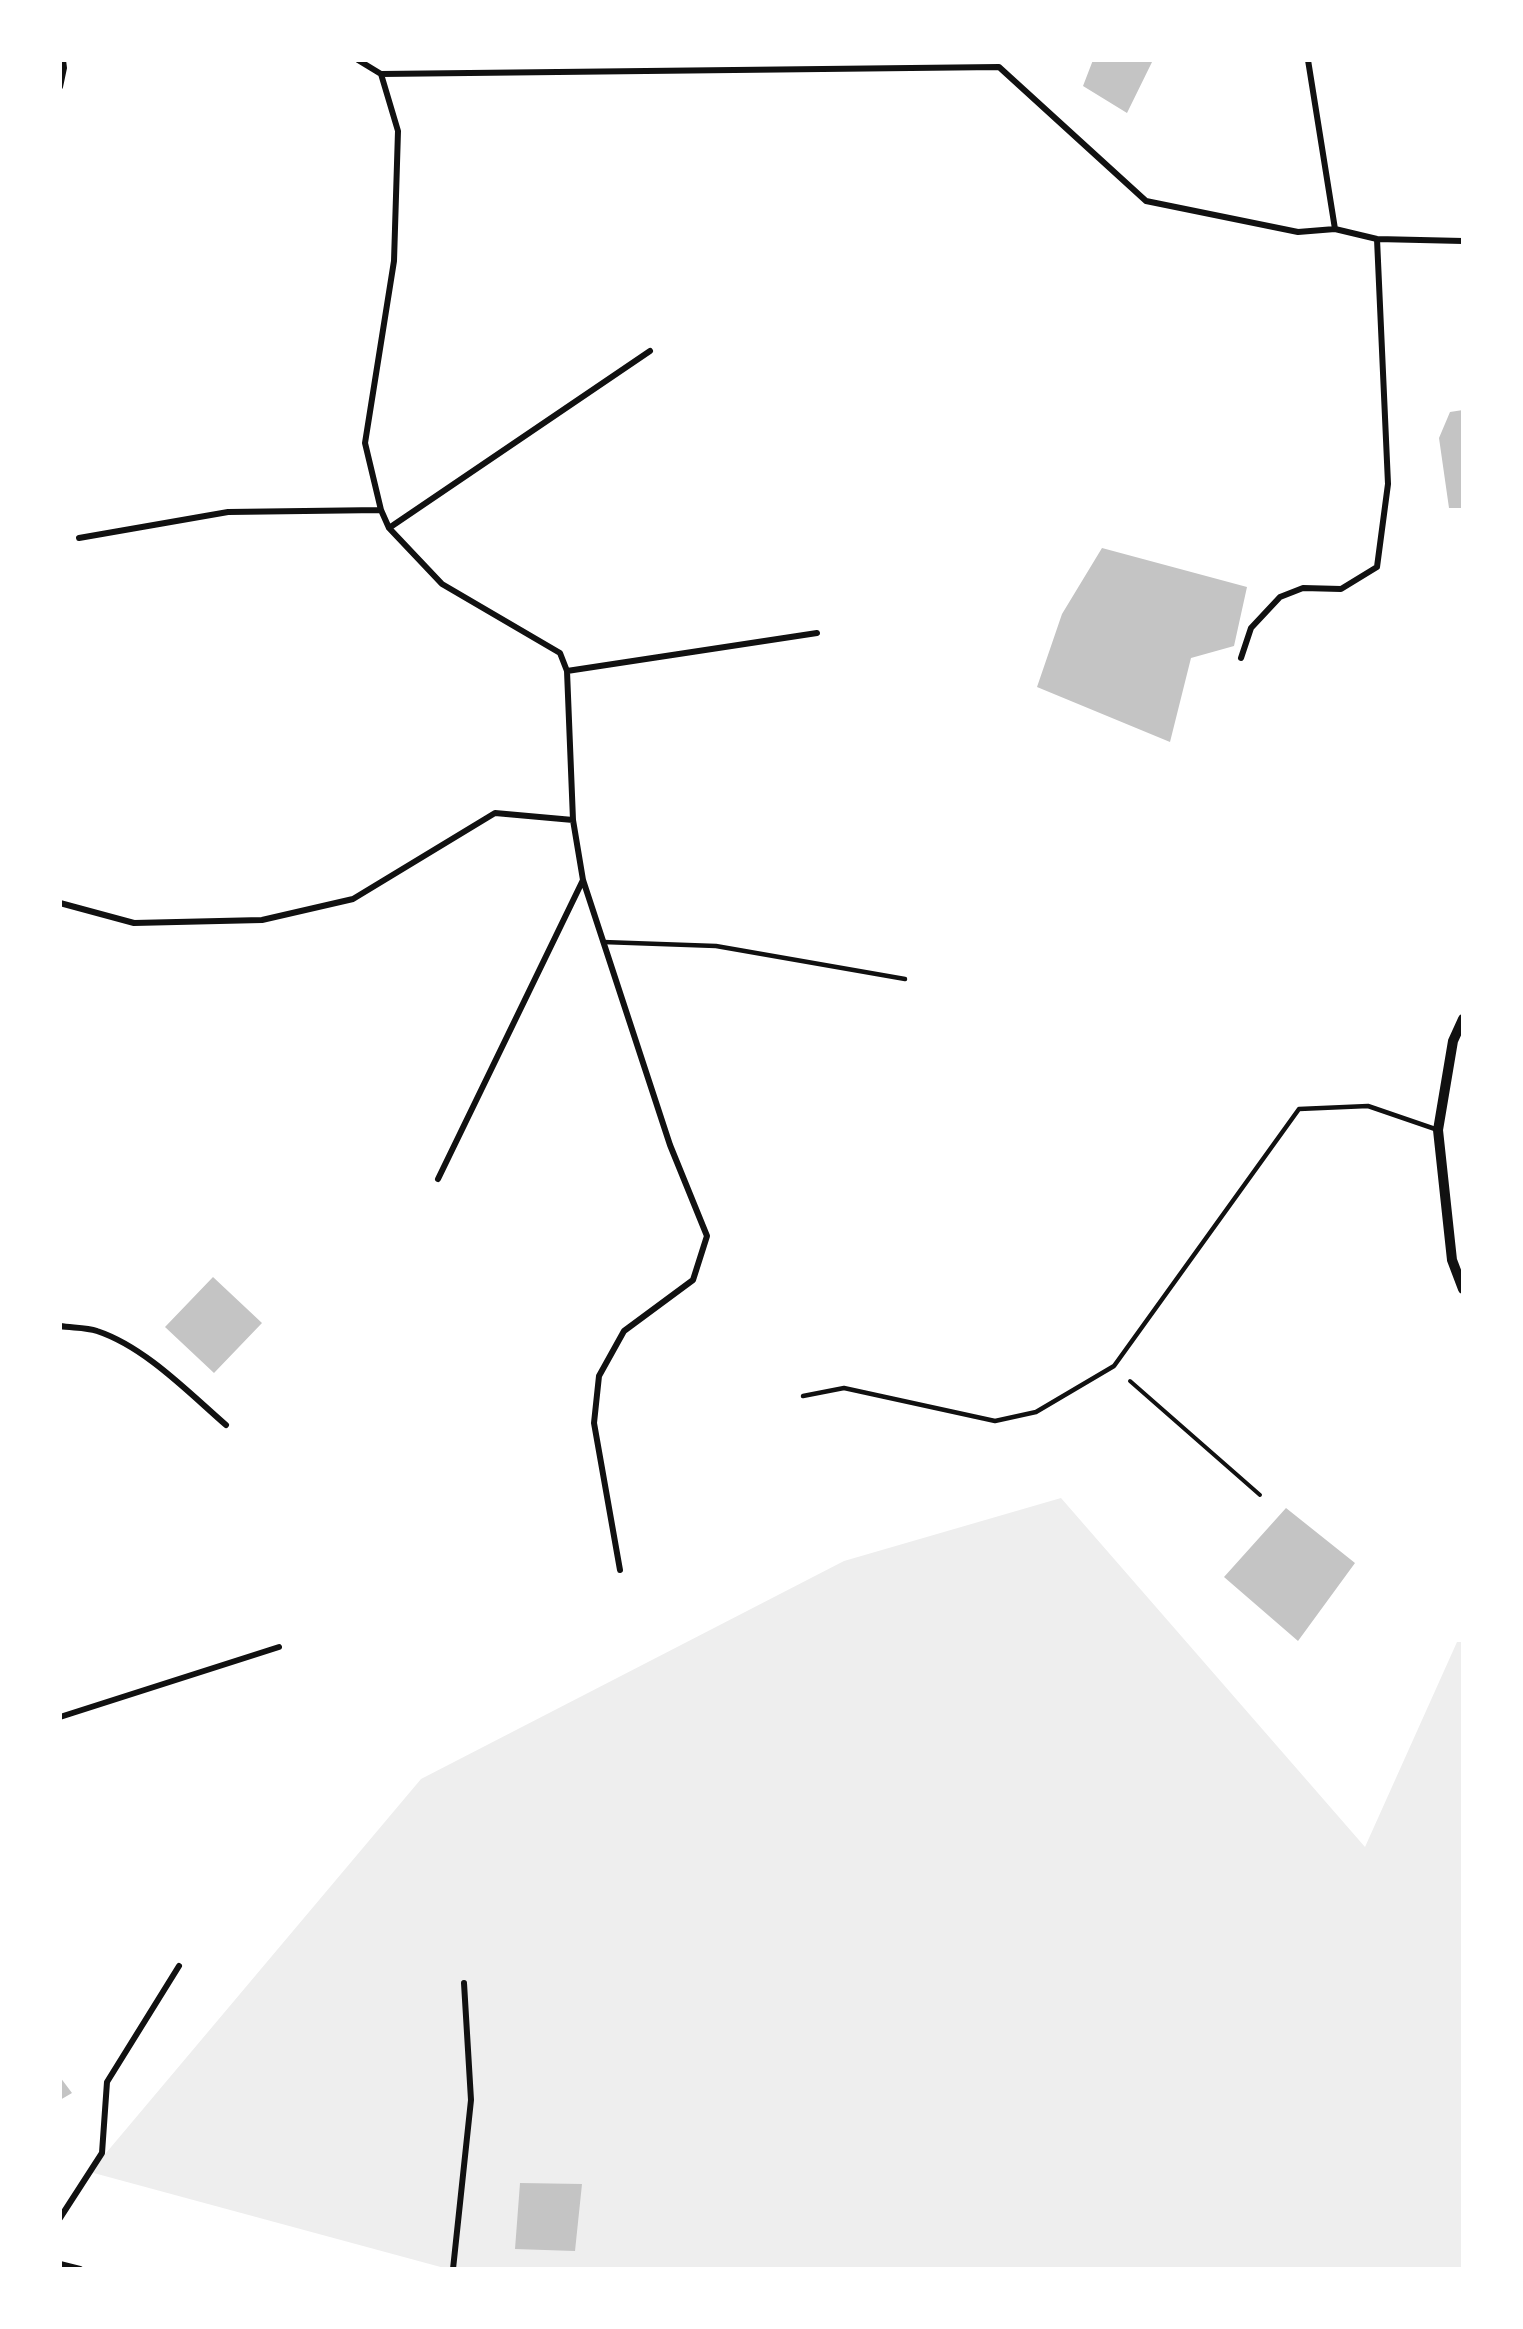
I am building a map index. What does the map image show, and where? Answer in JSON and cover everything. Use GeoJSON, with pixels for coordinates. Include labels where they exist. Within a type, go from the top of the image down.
{"type":"FeatureCollection","features":[{"type":"Feature","properties":{"kind":"street"},"geometry":{"type":"LineString","coordinates":[[60,87],[64,68],[63,60]]}},
{"type":"Feature","properties":{"kind":"street"},"geometry":{"type":"LineString","coordinates":[[358,60],[381,74],[1000,63],[1146,201],[1298,232],[1335,229],[1377,239],[1463,241]]}},
{"type":"Feature","properties":{"kind":"street"},"geometry":{"type":"LineString","coordinates":[[1308,60],[1335,229]]}},
{"type":"Feature","properties":{"kind":"street"},"geometry":{"type":"LineString","coordinates":[[381,74],[398,131],[394,261],[365,443],[381,510],[389,528],[442,584],[560,653],[567,671],[573,820],[583,880],[670,1145],[707,1236],[693,1280],[624,1331],[599,1376],[594,1423],[620,1570]]}},
{"type":"Feature","properties":{"kind":"street"},"geometry":{"type":"LineString","coordinates":[[1241,658],[1251,627],[1280,597],[1303,588],[1341,589],[1377,567],[1388,484],[1377,239]]}},
{"type":"Feature","properties":{"kind":"street"},"geometry":{"type":"LineString","coordinates":[[389,528],[650,351]]}},
{"type":"Feature","properties":{"kind":"street"},"geometry":{"type":"LineString","coordinates":[[79,538],[228,512],[381,510]]}},
{"type":"Feature","properties":{"kind":"street"},"geometry":{"type":"LineString","coordinates":[[567,671],[817,633]]}},
{"type":"Feature","properties":{"kind":"street"},"geometry":{"type":"LineString","coordinates":[[60,903],[134,923],[262,920],[353,899],[495,813],[573,820]]}},
{"type":"Feature","properties":{"kind":"street"},"geometry":{"type":"LineString","coordinates":[[438,1179],[583,880]]}},
{"type":"Feature","properties":{"kind":"street"},"geometry":{"type":"LineString","coordinates":[[1463,1019],[1453,1041],[1438,1130],[1452,1260],[1463,1289]]}},
{"type":"Feature","properties":{"kind":"street"},"geometry":{"type":"LineString","coordinates":[[60,1326],[96,1330],[129,1345],[226,1425]]}},
{"type":"Feature","properties":{"kind":"street"},"geometry":{"type":"LineString","coordinates":[[60,1717],[279,1647]]}},
{"type":"Feature","properties":{"kind":"street"},"geometry":{"type":"LineString","coordinates":[[60,2218],[102,2153],[107,2082],[179,1966]]}},
{"type":"Feature","properties":{"kind":"street"},"geometry":{"type":"LineString","coordinates":[[453,2269],[471,2100],[464,1983]]}},
{"type":"Feature","properties":{"kind":"street"},"geometry":{"type":"LineString","coordinates":[[60,2264],[80,2269]]}},
{"type":"Feature","properties":{"kind":"lane"},"geometry":{"type":"LineString","coordinates":[[603,942],[716,946],[905,979]]}},
{"type":"Feature","properties":{"kind":"lane"},"geometry":{"type":"LineString","coordinates":[[803,1396],[844,1388],[994,1421],[1036,1412],[1114,1366],[1299,1109],[1368,1106],[1438,1130]]}},
{"type":"Feature","properties":{"kind":"path"},"geometry":{"type":"LineString","coordinates":[[1114,1366],[1260,1495]]}},
{"type":"Feature","properties":{"kind":"shaded area"},"geometry":{"type":"Polygon","coordinates":[[[1061,1498],[1365,1847],[1457,1642],[1463,1642],[1463,2269],[448,2269],[90,2172],[421,1779],[844,1561],[1061,1498]]]}},
{"type":"Feature","properties":{"kind":"building"},"geometry":{"type":"Polygon","coordinates":[[[1093,60],[1153,60],[1127,113],[1083,86],[1093,60]]]}},
{"type":"Feature","properties":{"kind":"building"},"geometry":{"type":"Polygon","coordinates":[[[1463,410],[1463,508],[1449,508],[1439,438],[1450,412],[1463,410]]]}},
{"type":"Feature","properties":{"kind":"building"},"geometry":{"type":"Polygon","coordinates":[[[1102,548],[1247,587],[1234,646],[1191,658],[1170,742],[1037,687],[1062,614],[1102,548]]]}},
{"type":"Feature","properties":{"kind":"building"},"geometry":{"type":"Polygon","coordinates":[[[213,1277],[262,1323],[214,1373],[165,1327],[213,1277]]]}},
{"type":"Feature","properties":{"kind":"building"},"geometry":{"type":"Polygon","coordinates":[[[1286,1508],[1355,1563],[1298,1641],[1224,1577],[1286,1508]]]}},
{"type":"Feature","properties":{"kind":"building"},"geometry":{"type":"Polygon","coordinates":[[[60,2077],[72,2093],[60,2100],[60,2077]]]}},
{"type":"Feature","properties":{"kind":"building"},"geometry":{"type":"Polygon","coordinates":[[[520,2183],[582,2184],[575,2251],[515,2249],[520,2183]]]}}]}
